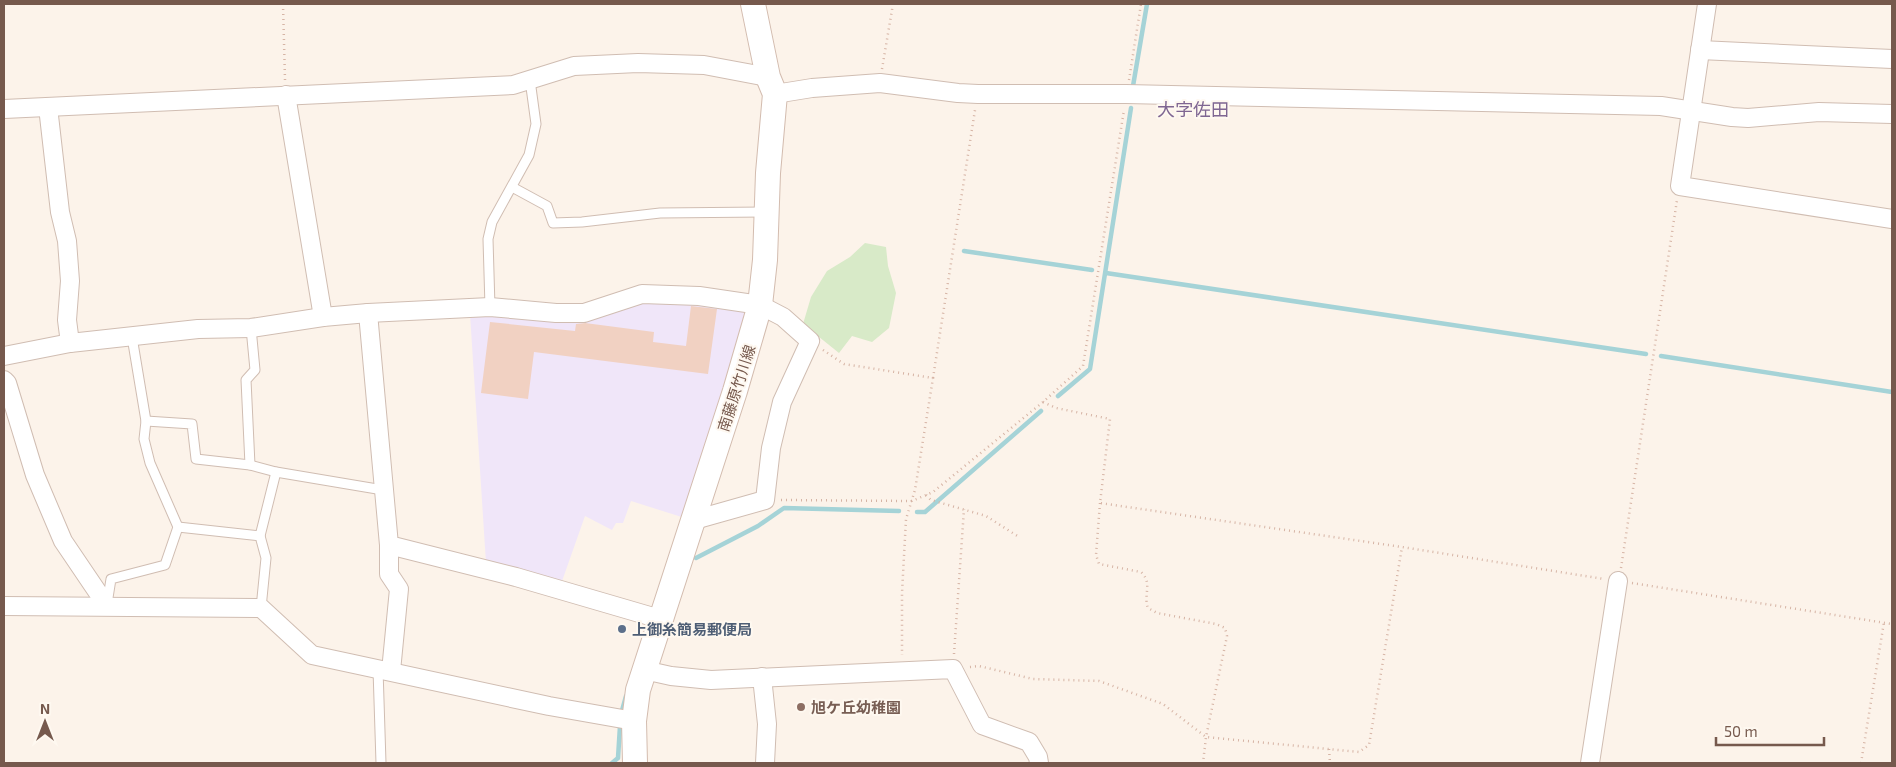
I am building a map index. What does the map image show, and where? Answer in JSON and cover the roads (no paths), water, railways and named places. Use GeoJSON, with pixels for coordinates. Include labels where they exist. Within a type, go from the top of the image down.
{"type":"FeatureCollection","features":[{"type":"Feature","properties":{"kind":"main road","name":"南藤原竹川線"},"geometry":{"type":"LineString","coordinates":[[635,763],[634,721],[638,690],[694,520],[760,305],[765,260],[772,86],[753,4]]}},
{"type":"Feature","properties":{"kind":"street"},"geometry":{"type":"LineString","coordinates":[[1707,4],[1680,186],[1892,219]]}},
{"type":"Feature","properties":{"kind":"street"},"geometry":{"type":"LineString","coordinates":[[1700,50],[1892,59]]}},
{"type":"Feature","properties":{"kind":"street"},"geometry":{"type":"LineString","coordinates":[[4,109],[514,85],[574,66],[638,63],[704,65],[772,86],[812,88],[884,83],[978,94],[1126,94],[1660,106],[1748,118],[1819,112],[1892,114]]}},
{"type":"Feature","properties":{"kind":"street"},"geometry":{"type":"LineString","coordinates":[[286,95],[323,317]]}},
{"type":"Feature","properties":{"kind":"street"},"geometry":{"type":"LineString","coordinates":[[48,107],[60,212],[67,240],[70,281],[67,320],[70,343]]}},
{"type":"Feature","properties":{"kind":"street"},"geometry":{"type":"LineString","coordinates":[[4,356],[70,343],[198,329],[251,328],[323,317],[368,313],[490,308],[584,313],[642,294],[699,296],[760,305],[783,318],[810,341],[782,402],[771,448],[765,500],[694,520]]}},
{"type":"Feature","properties":{"kind":"street"},"geometry":{"type":"LineString","coordinates":[[368,313],[389,545],[389,574],[399,588],[384,670]]}},
{"type":"Feature","properties":{"kind":"street"},"geometry":{"type":"LineString","coordinates":[[4,380],[7,383],[35,474],[63,542],[107,606]]}},
{"type":"Feature","properties":{"kind":"street"},"geometry":{"type":"LineString","coordinates":[[389,545],[516,577],[660,619]]}},
{"type":"Feature","properties":{"kind":"street"},"geometry":{"type":"LineString","coordinates":[[1590,763],[1618,581]]}},
{"type":"Feature","properties":{"kind":"street"},"geometry":{"type":"LineString","coordinates":[[4,606],[261,608],[312,655],[549,706],[634,721]]}},
{"type":"Feature","properties":{"kind":"street"},"geometry":{"type":"LineString","coordinates":[[644,670],[671,676],[711,680],[953,669],[982,726],[1029,742],[1038,757],[1039,763]]}},
{"type":"Feature","properties":{"kind":"street"},"geometry":{"type":"LineString","coordinates":[[762,678],[767,724],[765,763]]}},
{"type":"Feature","properties":{"kind":"lane"},"geometry":{"type":"LineString","coordinates":[[490,308],[488,239],[492,222],[530,155],[536,124],[530,80]]}},
{"type":"Feature","properties":{"kind":"lane"},"geometry":{"type":"LineString","coordinates":[[512,187],[547,206],[553,223],[582,222],[660,213],[766,212]]}},
{"type":"Feature","properties":{"kind":"lane"},"geometry":{"type":"LineString","coordinates":[[250,465],[246,380],[255,370],[251,328]]}},
{"type":"Feature","properties":{"kind":"lane"},"geometry":{"type":"LineString","coordinates":[[107,606],[111,580],[166,565],[178,527],[150,463],[144,439],[146,421],[132,337]]}},
{"type":"Feature","properties":{"kind":"lane"},"geometry":{"type":"LineString","coordinates":[[146,421],[192,424],[196,460],[250,465],[276,472],[383,490]]}},
{"type":"Feature","properties":{"kind":"lane"},"geometry":{"type":"LineString","coordinates":[[261,608],[266,558],[260,536],[276,472]]}},
{"type":"Feature","properties":{"kind":"lane"},"geometry":{"type":"LineString","coordinates":[[178,527],[260,536]]}},
{"type":"Feature","properties":{"kind":"lane"},"geometry":{"type":"LineString","coordinates":[[381,763],[384,670]]}},
{"type":"Feature","properties":{"kind":"waterway"},"geometry":{"type":"LineString","coordinates":[[1133,86],[1147,4]]}},
{"type":"Feature","properties":{"kind":"waterway"},"geometry":{"type":"LineString","coordinates":[[1058,396],[1090,369],[1131,108]]}},
{"type":"Feature","properties":{"kind":"waterway"},"geometry":{"type":"LineString","coordinates":[[964,251],[1092,270]]}},
{"type":"Feature","properties":{"kind":"waterway"},"geometry":{"type":"LineString","coordinates":[[1106,273],[1646,354]]}},
{"type":"Feature","properties":{"kind":"waterway"},"geometry":{"type":"LineString","coordinates":[[1661,356],[1892,392]]}},
{"type":"Feature","properties":{"kind":"waterway"},"geometry":{"type":"LineString","coordinates":[[917,512],[925,512],[1041,411]]}},
{"type":"Feature","properties":{"kind":"waterway"},"geometry":{"type":"LineString","coordinates":[[696,558],[758,526],[784,508],[899,511]]}},
{"type":"Feature","properties":{"kind":"waterway"},"geometry":{"type":"LineString","coordinates":[[621,714],[626,696]]}},
{"type":"Feature","properties":{"kind":"waterway"},"geometry":{"type":"LineString","coordinates":[[612,763],[618,758],[620,726]]}},
{"type":"Feature","properties":{"kind":"place","name":"上御糸簡易郵便局"},"geometry":{"type":"Point","coordinates":[622,629]}},
{"type":"Feature","properties":{"kind":"place","name":"旭ケ丘幼稚園"},"geometry":{"type":"Point","coordinates":[801,707]}},
{"type":"Feature","properties":{"kind":"district","name":"大字佐田"},"geometry":{"type":"Point","coordinates":[1193,109]}}]}
